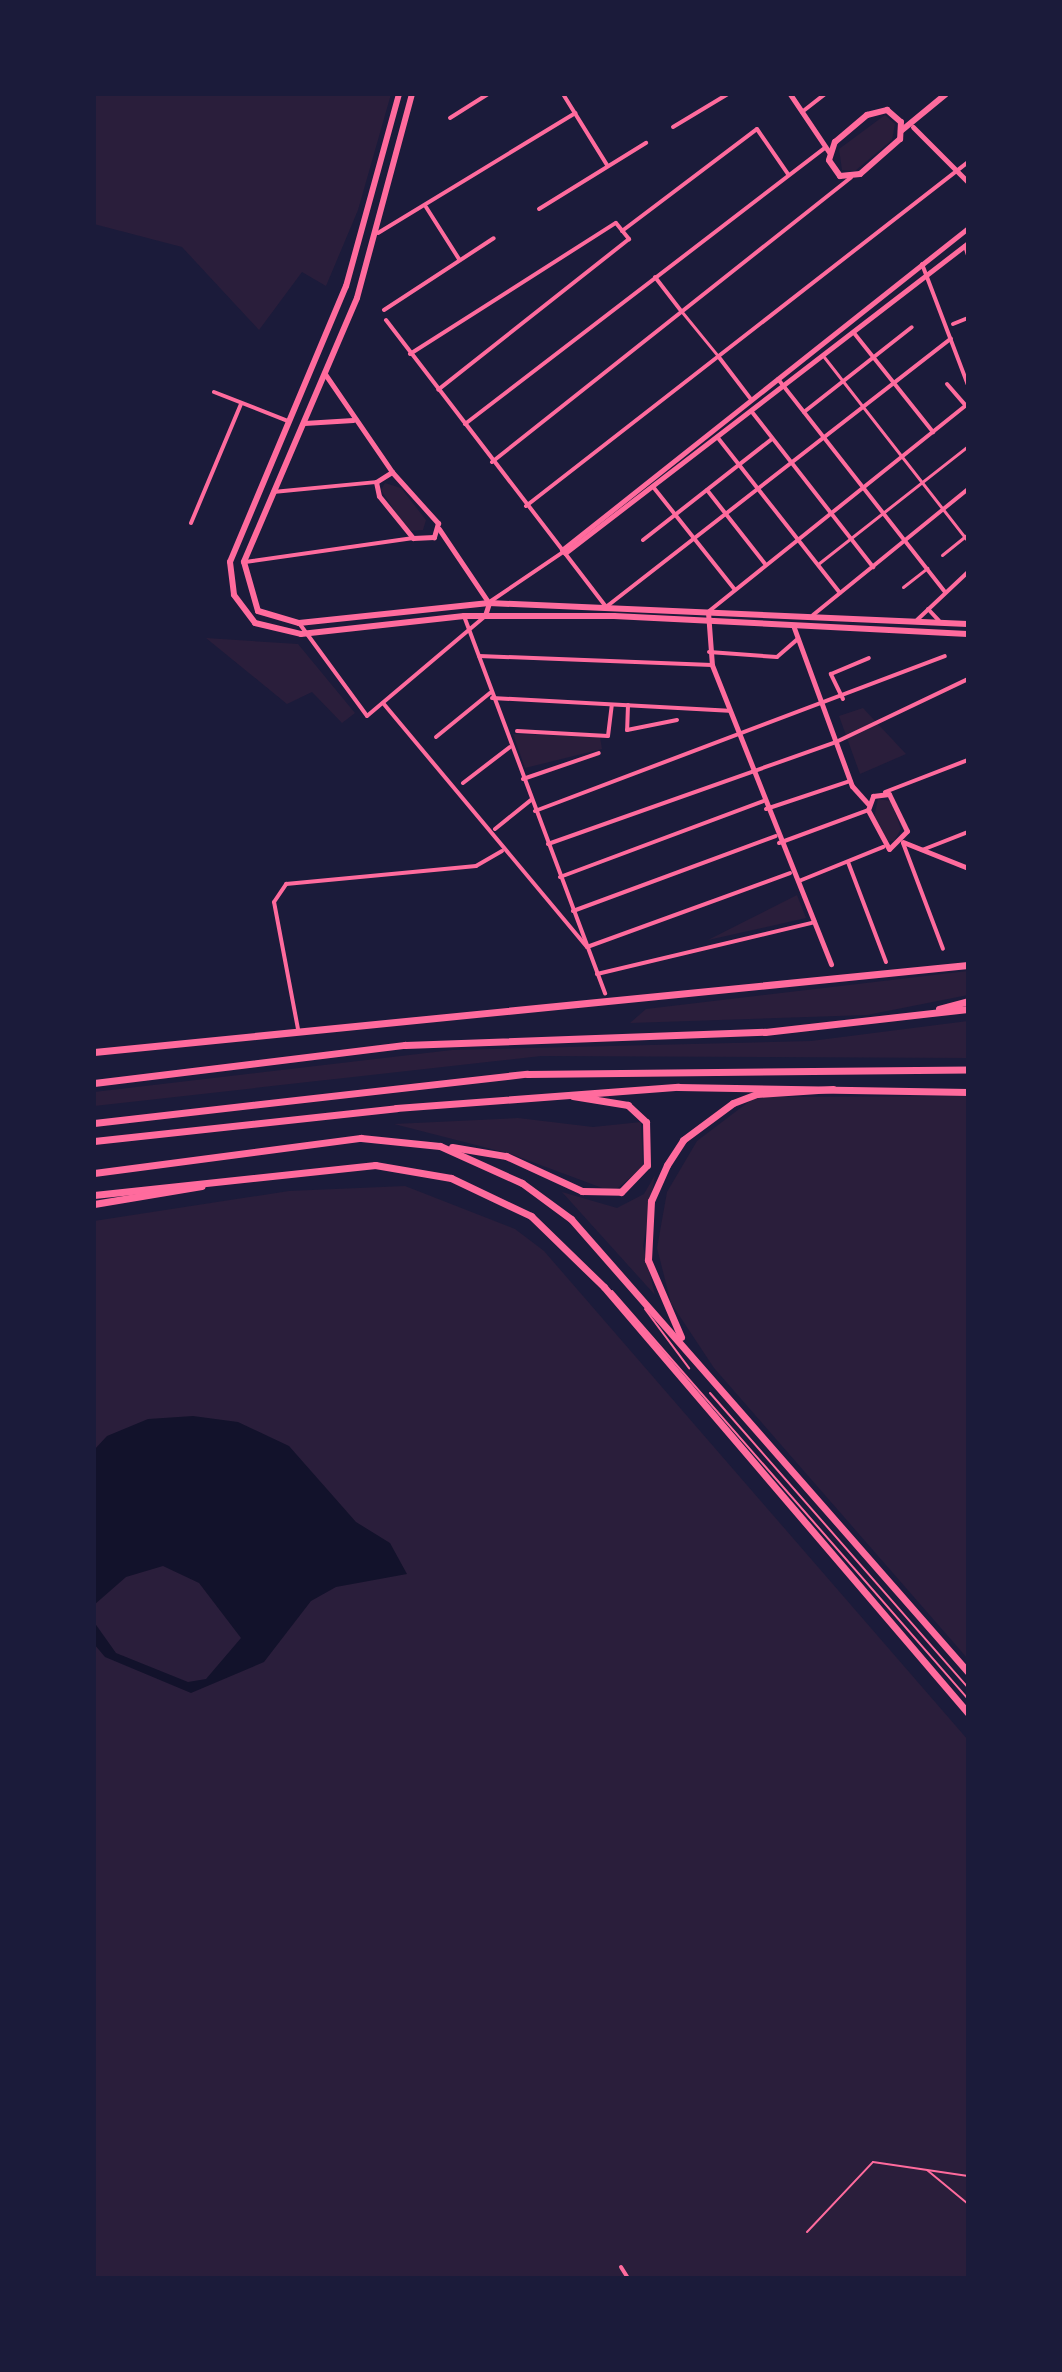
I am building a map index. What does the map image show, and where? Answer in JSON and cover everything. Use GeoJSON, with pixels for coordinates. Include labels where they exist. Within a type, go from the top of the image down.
{"type":"FeatureCollection","features":[{"type":"Feature","properties":{"kind":"main road"},"geometry":{"type":"LineString","coordinates":[[399,94],[376,197],[290,422],[230,562],[243,611],[272,632],[301,634],[485,615],[813,615],[968,624]]}},
{"type":"Feature","properties":{"kind":"main road"},"geometry":{"type":"LineString","coordinates":[[412,94],[378,233],[325,373],[271,492],[244,562],[251,600],[282,622],[299,623],[489,603],[606,607],[793,625],[968,634]]}},
{"type":"Feature","properties":{"kind":"main road"},"geometry":{"type":"LineString","coordinates":[[901,131],[895,114],[876,111],[827,150],[832,169],[851,177],[889,151],[901,131],[913,127],[940,96]]}},
{"type":"Feature","properties":{"kind":"main road"},"geometry":{"type":"LineString","coordinates":[[94,1052],[298,1029],[609,1006],[968,965]]}},
{"type":"Feature","properties":{"kind":"main road"},"geometry":{"type":"LineString","coordinates":[[917,1016],[968,1001]]}},
{"type":"Feature","properties":{"kind":"main road"},"geometry":{"type":"LineString","coordinates":[[94,1083],[405,1045],[765,1032],[968,1009]]}},
{"type":"Feature","properties":{"kind":"main road"},"geometry":{"type":"LineString","coordinates":[[94,1123],[527,1074],[968,1069]]}},
{"type":"Feature","properties":{"kind":"main road"},"geometry":{"type":"LineString","coordinates":[[94,1141],[678,1087],[968,1092]]}},
{"type":"Feature","properties":{"kind":"main road"},"geometry":{"type":"LineString","coordinates":[[685,1346],[648,1260],[651,1201],[667,1165],[691,1133],[733,1103],[757,1094],[833,1089]]}},
{"type":"Feature","properties":{"kind":"main road"},"geometry":{"type":"LineString","coordinates":[[94,1171],[361,1138],[506,1156],[582,1191],[621,1192],[647,1165],[646,1122],[628,1105],[573,1096]]}},
{"type":"Feature","properties":{"kind":"main road"},"geometry":{"type":"LineString","coordinates":[[440,1146],[547,1199],[685,1346],[968,1672]]}},
{"type":"Feature","properties":{"kind":"main road"},"geometry":{"type":"LineString","coordinates":[[94,1195],[375,1165],[451,1178],[531,1216],[604,1287],[968,1713]]}},
{"type":"Feature","properties":{"kind":"main road"},"geometry":{"type":"LineString","coordinates":[[94,1204],[251,1176]]}},
{"type":"Feature","properties":{"kind":"street"},"geometry":{"type":"LineString","coordinates":[[450,118],[488,94]]}},
{"type":"Feature","properties":{"kind":"street"},"geometry":{"type":"LineString","coordinates":[[563,94],[607,165]]}},
{"type":"Feature","properties":{"kind":"street"},"geometry":{"type":"LineString","coordinates":[[673,127],[728,94]]}},
{"type":"Feature","properties":{"kind":"street"},"geometry":{"type":"LineString","coordinates":[[464,424],[788,174],[827,150],[790,94]]}},
{"type":"Feature","properties":{"kind":"street"},"geometry":{"type":"LineString","coordinates":[[801,112],[825,94]]}},
{"type":"Feature","properties":{"kind":"street"},"geometry":{"type":"LineString","coordinates":[[378,233],[575,113]]}},
{"type":"Feature","properties":{"kind":"street"},"geometry":{"type":"LineString","coordinates":[[913,127],[968,182]]}},
{"type":"Feature","properties":{"kind":"street"},"geometry":{"type":"LineString","coordinates":[[622,231],[757,129],[788,174]]}},
{"type":"Feature","properties":{"kind":"street"},"geometry":{"type":"LineString","coordinates":[[539,209],[646,143]]}},
{"type":"Feature","properties":{"kind":"street"},"geometry":{"type":"LineString","coordinates":[[526,506],[968,162]]}},
{"type":"Feature","properties":{"kind":"street"},"geometry":{"type":"LineString","coordinates":[[492,462],[851,177]]}},
{"type":"Feature","properties":{"kind":"street"},"geometry":{"type":"LineString","coordinates":[[426,206],[459,259]]}},
{"type":"Feature","properties":{"kind":"street"},"geometry":{"type":"LineString","coordinates":[[410,354],[616,223],[629,239],[438,390]]}},
{"type":"Feature","properties":{"kind":"street"},"geometry":{"type":"LineString","coordinates":[[564,551],[750,398],[968,228]]}},
{"type":"Feature","properties":{"kind":"street"},"geometry":{"type":"LineString","coordinates":[[384,310],[494,238]]}},
{"type":"Feature","properties":{"kind":"street"},"geometry":{"type":"LineString","coordinates":[[299,623],[301,634],[367,716],[470,633],[485,615],[489,603],[654,488],[966,244],[968,255]]}},
{"type":"Feature","properties":{"kind":"street"},"geometry":{"type":"LineString","coordinates":[[922,264],[968,385]]}},
{"type":"Feature","properties":{"kind":"street"},"geometry":{"type":"LineString","coordinates":[[655,277],[750,398]]}},
{"type":"Feature","properties":{"kind":"street"},"geometry":{"type":"LineString","coordinates":[[953,324],[968,318]]}},
{"type":"Feature","properties":{"kind":"street"},"geometry":{"type":"LineString","coordinates":[[386,320],[606,607],[951,338]]}},
{"type":"Feature","properties":{"kind":"street"},"geometry":{"type":"LineString","coordinates":[[804,412],[912,327]]}},
{"type":"Feature","properties":{"kind":"street"},"geometry":{"type":"LineString","coordinates":[[854,333],[933,432]]}},
{"type":"Feature","properties":{"kind":"street"},"geometry":{"type":"LineString","coordinates":[[824,357],[967,537],[942,555]]}},
{"type":"Feature","properties":{"kind":"street"},"geometry":{"type":"LineString","coordinates":[[325,373],[392,472],[414,489],[489,603]]}},
{"type":"Feature","properties":{"kind":"street"},"geometry":{"type":"LineString","coordinates":[[777,377],[945,592]]}},
{"type":"Feature","properties":{"kind":"street"},"geometry":{"type":"LineString","coordinates":[[831,964],[799,881],[790,873],[712,665],[708,616],[829,513],[967,405],[947,384]]}},
{"type":"Feature","properties":{"kind":"street"},"geometry":{"type":"LineString","coordinates":[[214,392],[290,422]]}},
{"type":"Feature","properties":{"kind":"street"},"geometry":{"type":"LineString","coordinates":[[191,523],[241,404]]}},
{"type":"Feature","properties":{"kind":"street"},"geometry":{"type":"LineString","coordinates":[[752,412],[873,567]]}},
{"type":"Feature","properties":{"kind":"street"},"geometry":{"type":"LineString","coordinates":[[302,423],[354,420]]}},
{"type":"Feature","properties":{"kind":"street"},"geometry":{"type":"LineString","coordinates":[[718,438],[840,593]]}},
{"type":"Feature","properties":{"kind":"street"},"geometry":{"type":"LineString","coordinates":[[643,540],[772,439]]}},
{"type":"Feature","properties":{"kind":"street"},"geometry":{"type":"LineString","coordinates":[[818,564],[968,446]]}},
{"type":"Feature","properties":{"kind":"street"},"geometry":{"type":"LineString","coordinates":[[271,492],[376,482],[392,472]]}},
{"type":"Feature","properties":{"kind":"street"},"geometry":{"type":"LineString","coordinates":[[376,482],[413,538]]}},
{"type":"Feature","properties":{"kind":"street"},"geometry":{"type":"LineString","coordinates":[[654,488],[735,590]]}},
{"type":"Feature","properties":{"kind":"street"},"geometry":{"type":"LineString","coordinates":[[813,615],[968,489]]}},
{"type":"Feature","properties":{"kind":"street"},"geometry":{"type":"LineString","coordinates":[[707,490],[766,565]]}},
{"type":"Feature","properties":{"kind":"street"},"geometry":{"type":"LineString","coordinates":[[244,562],[413,538],[426,541],[439,529]]}},
{"type":"Feature","properties":{"kind":"street"},"geometry":{"type":"LineString","coordinates":[[903,587],[927,568]]}},
{"type":"Feature","properties":{"kind":"street"},"geometry":{"type":"LineString","coordinates":[[916,622],[968,572]]}},
{"type":"Feature","properties":{"kind":"street"},"geometry":{"type":"LineString","coordinates":[[928,609],[941,623]]}},
{"type":"Feature","properties":{"kind":"street"},"geometry":{"type":"LineString","coordinates":[[464,616],[510,747],[605,994]]}},
{"type":"Feature","properties":{"kind":"street"},"geometry":{"type":"LineString","coordinates":[[793,625],[850,781],[868,807],[883,847]]}},
{"type":"Feature","properties":{"kind":"street"},"geometry":{"type":"LineString","coordinates":[[709,652],[777,657],[798,639]]}},
{"type":"Feature","properties":{"kind":"street"},"geometry":{"type":"LineString","coordinates":[[479,656],[712,665]]}},
{"type":"Feature","properties":{"kind":"street"},"geometry":{"type":"LineString","coordinates":[[535,811],[738,735],[823,707],[945,656]]}},
{"type":"Feature","properties":{"kind":"street"},"geometry":{"type":"LineString","coordinates":[[843,699],[831,674],[869,658]]}},
{"type":"Feature","properties":{"kind":"street"},"geometry":{"type":"LineString","coordinates":[[548,844],[751,769],[836,742],[968,679]]}},
{"type":"Feature","properties":{"kind":"street"},"geometry":{"type":"LineString","coordinates":[[436,737],[491,695],[729,711]]}},
{"type":"Feature","properties":{"kind":"street"},"geometry":{"type":"LineString","coordinates":[[383,703],[502,851],[587,947]]}},
{"type":"Feature","properties":{"kind":"street"},"geometry":{"type":"LineString","coordinates":[[517,731],[608,736],[612,705]]}},
{"type":"Feature","properties":{"kind":"street"},"geometry":{"type":"LineString","coordinates":[[628,705],[627,730],[677,720]]}},
{"type":"Feature","properties":{"kind":"street"},"geometry":{"type":"LineString","coordinates":[[463,783],[510,747]]}},
{"type":"Feature","properties":{"kind":"street"},"geometry":{"type":"LineString","coordinates":[[523,779],[599,753]]}},
{"type":"Feature","properties":{"kind":"street"},"geometry":{"type":"LineString","coordinates":[[573,911],[868,807],[882,793],[968,760]]}},
{"type":"Feature","properties":{"kind":"street"},"geometry":{"type":"LineString","coordinates":[[766,809],[850,781]]}},
{"type":"Feature","properties":{"kind":"street"},"geometry":{"type":"LineString","coordinates":[[882,793],[894,798],[907,831],[903,842],[943,949]]}},
{"type":"Feature","properties":{"kind":"street"},"geometry":{"type":"LineString","coordinates":[[495,829],[531,800]]}},
{"type":"Feature","properties":{"kind":"street"},"geometry":{"type":"LineString","coordinates":[[560,877],[763,801]]}},
{"type":"Feature","properties":{"kind":"street"},"geometry":{"type":"LineString","coordinates":[[920,850],[968,832]]}},
{"type":"Feature","properties":{"kind":"street"},"geometry":{"type":"LineString","coordinates":[[799,881],[903,842],[968,868]]}},
{"type":"Feature","properties":{"kind":"street"},"geometry":{"type":"LineString","coordinates":[[298,1029],[274,902],[286,884],[476,866],[502,851]]}},
{"type":"Feature","properties":{"kind":"street"},"geometry":{"type":"LineString","coordinates":[[848,862],[886,962]]}},
{"type":"Feature","properties":{"kind":"street"},"geometry":{"type":"LineString","coordinates":[[587,947],[790,873]]}},
{"type":"Feature","properties":{"kind":"street"},"geometry":{"type":"LineString","coordinates":[[597,974],[815,922]]}},
{"type":"Feature","properties":{"kind":"street"},"geometry":{"type":"LineString","coordinates":[[621,2267],[628,2278]]}},
{"type":"Feature","properties":{"kind":"lane"},"geometry":{"type":"LineString","coordinates":[[604,1287],[641,1317],[968,1699]]}},
{"type":"Feature","properties":{"kind":"lane"},"geometry":{"type":"LineString","coordinates":[[644,1301],[689,1368]]}},
{"type":"Feature","properties":{"kind":"lane"},"geometry":{"type":"LineString","coordinates":[[710,1393],[968,1688]]}},
{"type":"Feature","properties":{"kind":"lane"},"geometry":{"type":"LineString","coordinates":[[807,2232],[865,2165],[885,2159],[926,2170],[968,2176]]}},
{"type":"Feature","properties":{"kind":"lane"},"geometry":{"type":"LineString","coordinates":[[926,2170],[968,2204]]}},
{"type":"Feature","properties":{"kind":"shaded area"},"geometry":{"type":"Polygon","coordinates":[[[94,94],[391,94],[358,210],[326,286],[302,272],[259,330],[182,247],[94,224],[94,94]]]}},
{"type":"Feature","properties":{"kind":"shaded area"},"geometry":{"type":"Polygon","coordinates":[[[885,115],[895,124],[892,140],[855,171],[842,170],[839,149],[885,115]]]}},
{"type":"Feature","properties":{"kind":"shaded area"},"geometry":{"type":"Polygon","coordinates":[[[385,483],[401,488],[426,520],[423,530],[408,531],[381,490],[385,483]]]}},
{"type":"Feature","properties":{"kind":"shaded area"},"geometry":{"type":"Polygon","coordinates":[[[206,638],[298,644],[355,713],[342,723],[312,692],[287,704],[206,638]]]}},
{"type":"Feature","properties":{"kind":"shaded area"},"geometry":{"type":"Polygon","coordinates":[[[863,708],[906,754],[860,774],[839,716],[863,708]]]}},
{"type":"Feature","properties":{"kind":"shaded area"},"geometry":{"type":"Polygon","coordinates":[[[513,734],[600,737],[602,749],[525,768],[513,734]]]}},
{"type":"Feature","properties":{"kind":"shaded area"},"geometry":{"type":"Polygon","coordinates":[[[878,799],[891,801],[901,829],[894,841],[885,842],[874,818],[878,799]]]}},
{"type":"Feature","properties":{"kind":"shaded area"},"geometry":{"type":"Polygon","coordinates":[[[797,895],[806,918],[708,940],[797,895]]]}},
{"type":"Feature","properties":{"kind":"shaded area"},"geometry":{"type":"Polygon","coordinates":[[[968,971],[968,995],[867,1015],[630,1023],[646,1009],[968,971]]]}},
{"type":"Feature","properties":{"kind":"shaded area"},"geometry":{"type":"Polygon","coordinates":[[[968,1021],[968,1058],[541,1056],[94,1106],[94,1092],[452,1050],[811,1041],[968,1021]]]}},
{"type":"Feature","properties":{"kind":"shaded area"},"geometry":{"type":"Polygon","coordinates":[[[968,1096],[968,1659],[714,1368],[671,1303],[657,1248],[667,1192],[697,1141],[755,1097],[968,1096]]]}},
{"type":"Feature","properties":{"kind":"shaded area"},"geometry":{"type":"Polygon","coordinates":[[[518,1118],[593,1127],[641,1122],[643,1167],[613,1192],[511,1154],[394,1124],[518,1118]]]}},
{"type":"Feature","properties":{"kind":"shaded area"},"geometry":{"type":"Polygon","coordinates":[[[655,1175],[643,1246],[655,1295],[562,1192],[617,1208],[644,1194],[655,1175]]]}},
{"type":"Feature","properties":{"kind":"shaded area"},"geometry":{"type":"Polygon","coordinates":[[[405,1186],[515,1229],[544,1251],[968,1740],[968,2278],[94,2278],[94,1221],[289,1191],[405,1186]]]}},
{"type":"Feature","properties":{"kind":"shaded area"},"geometry":{"type":"Polygon","coordinates":[[[193,1416],[238,1422],[289,1446],[356,1522],[390,1543],[407,1574],[336,1587],[311,1601],[264,1662],[191,1693],[105,1657],[94,1644],[94,1622],[116,1653],[188,1682],[206,1679],[241,1638],[199,1583],[163,1566],[126,1577],[94,1605],[94,1450],[107,1436],[148,1419],[193,1416]]]}}]}
